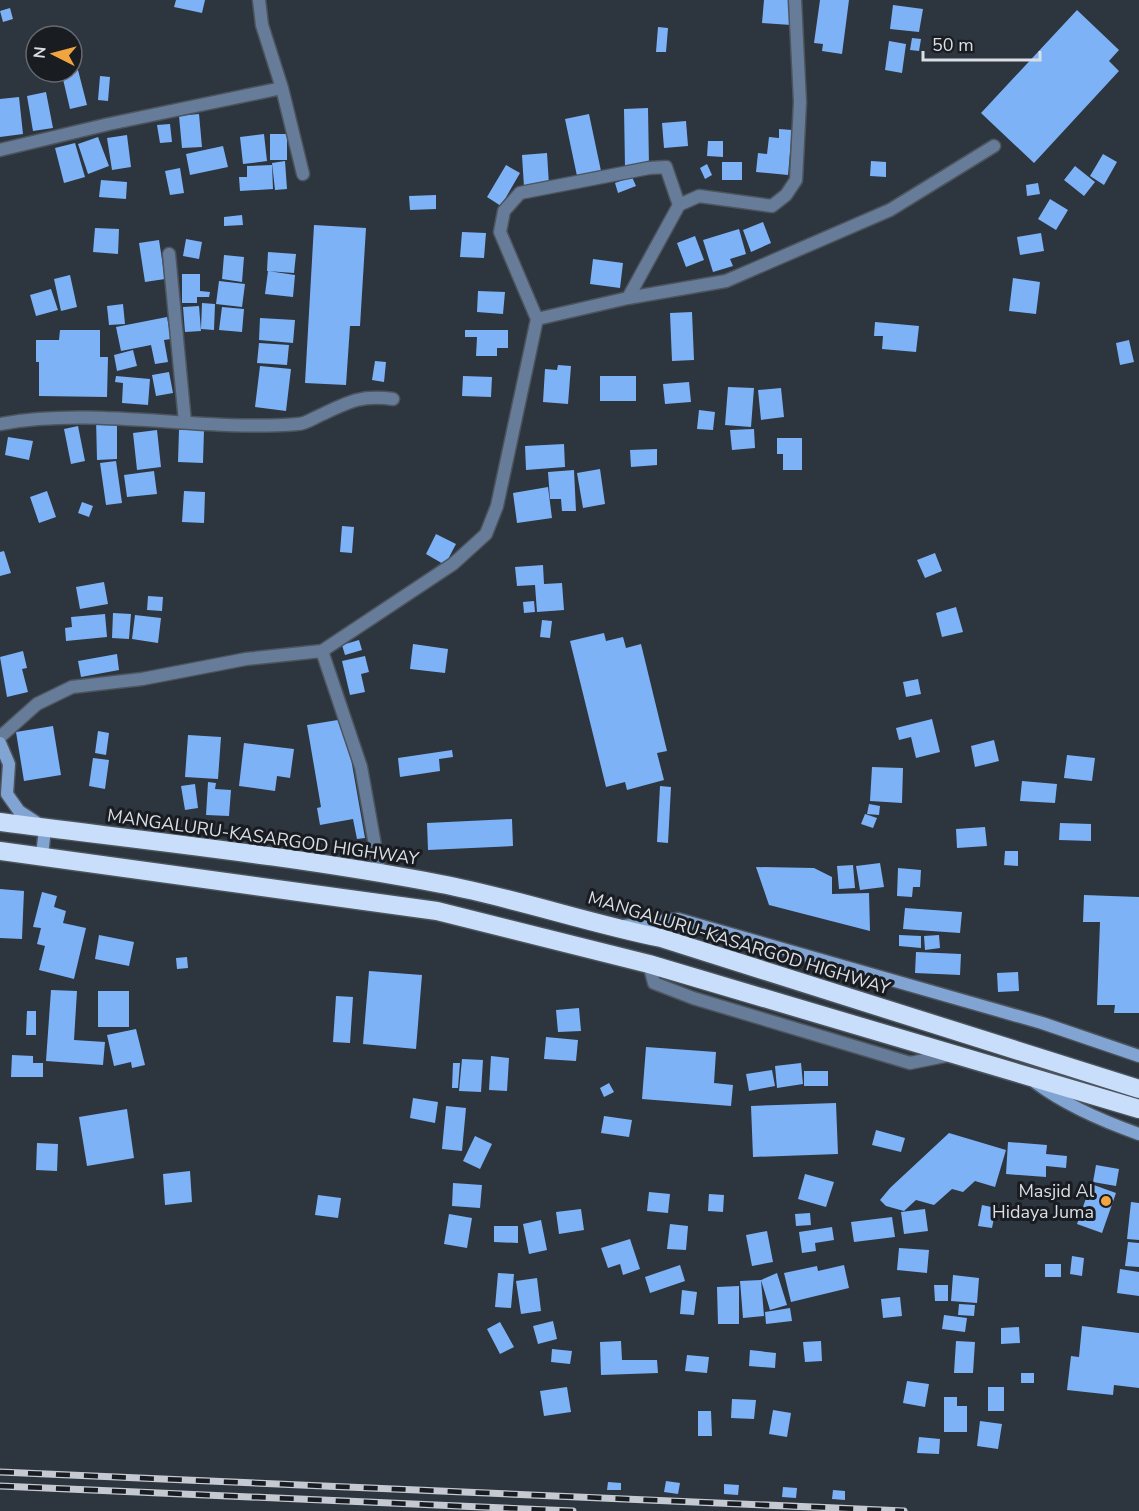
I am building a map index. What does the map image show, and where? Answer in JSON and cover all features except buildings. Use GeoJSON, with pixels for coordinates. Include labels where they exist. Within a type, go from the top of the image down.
{"type":"FeatureCollection","features":[{"type":"Feature","properties":{"kind":"highway","name":"MANGALURU-KASARGOD HIGHWAY"},"geometry":{"type":"LineString","coordinates":[[0,822],[380,873],[443,884],[570,914],[610,928],[672,941],[1131,1086]]}},
{"type":"Feature","properties":{"kind":"highway"},"geometry":{"type":"LineString","coordinates":[[0,851],[437,911],[649,964],[1139,1109]]}},
{"type":"Feature","properties":{"kind":"street"},"geometry":{"type":"LineString","coordinates":[[259,0],[262,25],[282,88],[303,174]]}},
{"type":"Feature","properties":{"kind":"street"},"geometry":{"type":"LineString","coordinates":[[628,298],[678,205],[699,196],[772,206],[786,195],[796,180],[800,102],[795,0]]}},
{"type":"Feature","properties":{"kind":"street"},"geometry":{"type":"LineString","coordinates":[[0,150],[109,124],[282,88]]}},
{"type":"Feature","properties":{"kind":"street"},"geometry":{"type":"LineString","coordinates":[[537,319],[628,298],[726,281],[890,210],[994,146]]}},
{"type":"Feature","properties":{"kind":"street"},"geometry":{"type":"LineString","coordinates":[[0,737],[37,704],[72,687],[142,679],[246,659],[322,651],[453,564],[486,534],[497,506],[537,319],[500,232],[504,211],[520,194],[649,168],[666,167],[678,205]]}},
{"type":"Feature","properties":{"kind":"street"},"geometry":{"type":"LineString","coordinates":[[169,254],[185,422]]}},
{"type":"Feature","properties":{"kind":"street"},"geometry":{"type":"LineString","coordinates":[[0,424],[33,418],[111,417],[185,422],[301,424],[369,396],[393,399]]}},
{"type":"Feature","properties":{"kind":"street"},"geometry":{"type":"LineString","coordinates":[[322,651],[361,767],[380,873]]}},
{"type":"Feature","properties":{"kind":"street"},"geometry":{"type":"LineString","coordinates":[[0,743],[9,764],[7,794],[19,811],[45,828],[42,856]]}},
{"type":"Feature","properties":{"kind":"street"},"geometry":{"type":"LineString","coordinates":[[610,928],[678,918],[1042,1023],[1139,1056]]}},
{"type":"Feature","properties":{"kind":"street"},"geometry":{"type":"LineString","coordinates":[[1028,1076],[1053,1095],[1101,1121],[1139,1134]]}},
{"type":"Feature","properties":{"kind":"railway"},"geometry":{"type":"LineString","coordinates":[[0,1472],[904,1511]]}},
{"type":"Feature","properties":{"kind":"railway"},"geometry":{"type":"LineString","coordinates":[[0,1486],[573,1511]]}},
{"type":"Feature","properties":{"kind":"place","name":"Masjid Al Hidaya Juma"},"geometry":{"type":"Point","coordinates":[1106,1201]}}]}
